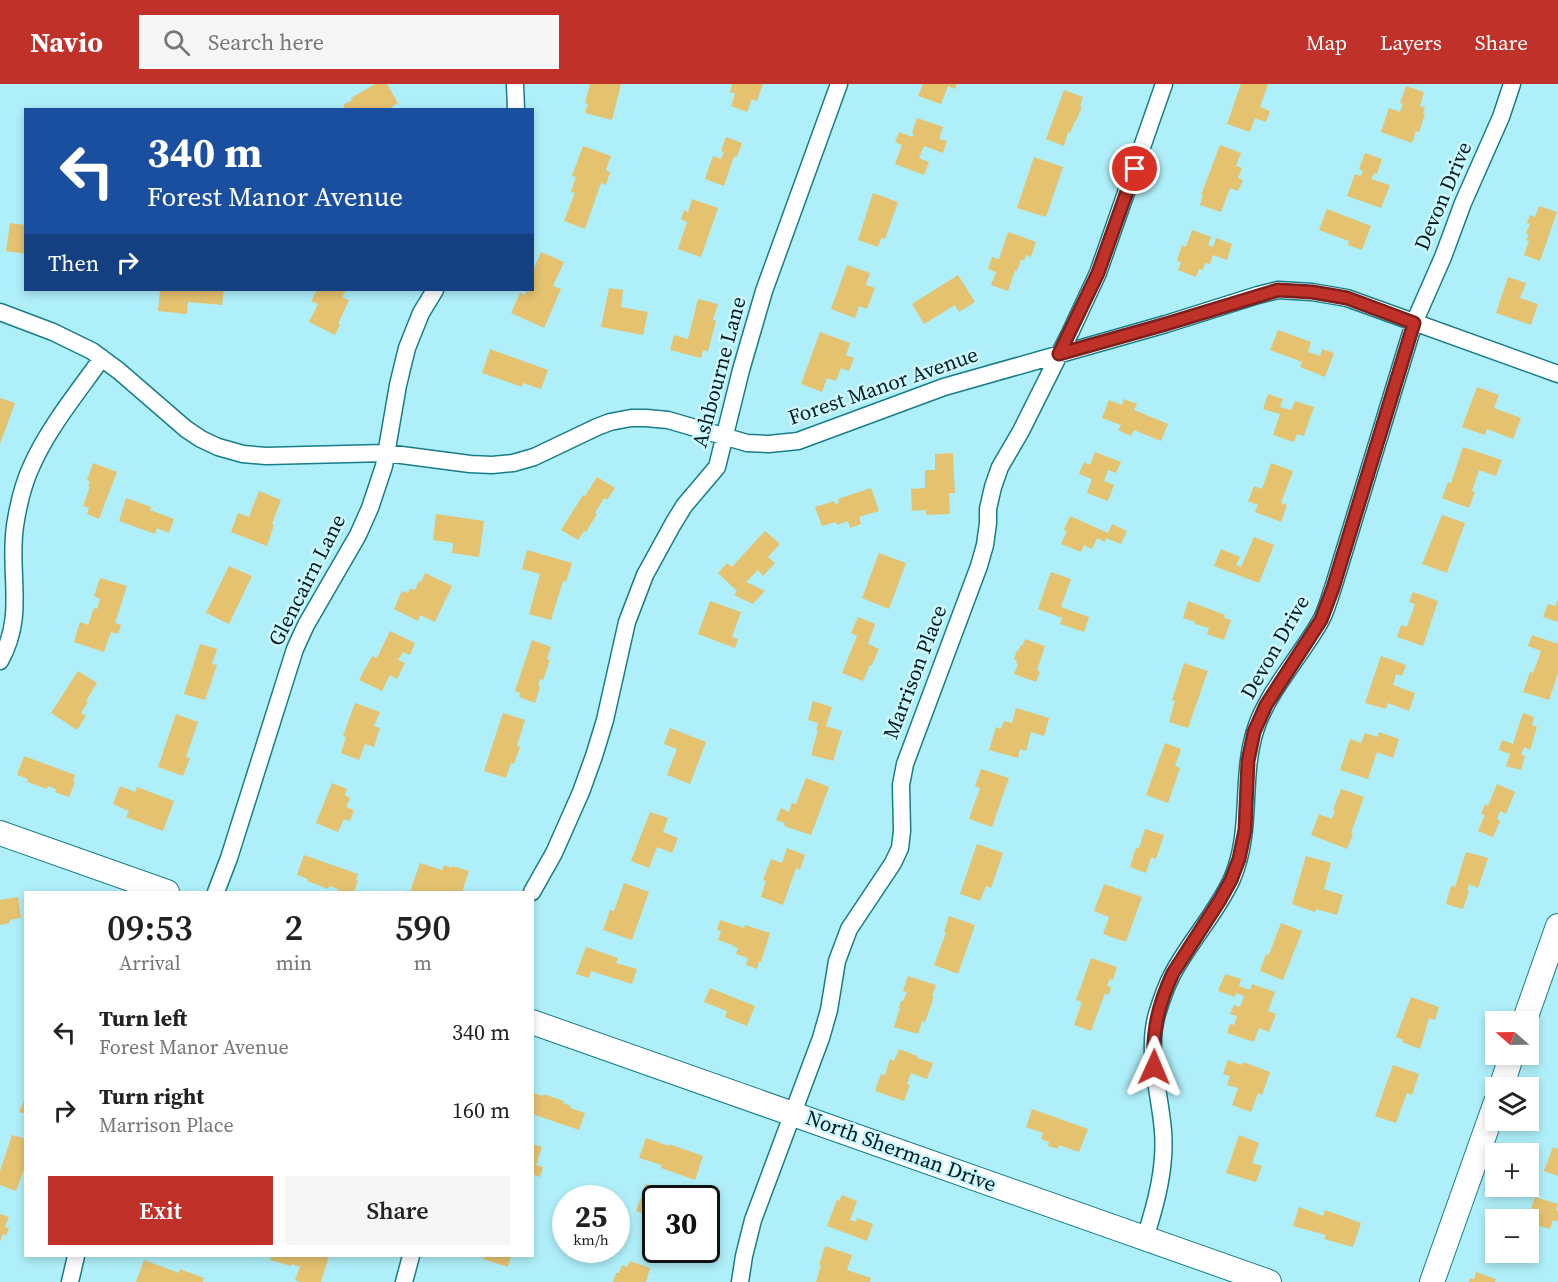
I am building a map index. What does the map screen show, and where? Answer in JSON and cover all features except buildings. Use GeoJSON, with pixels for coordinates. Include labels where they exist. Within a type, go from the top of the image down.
{"type":"FeatureCollection","features":[{"type":"Feature","properties":{"kind":"main road"},"geometry":{"type":"LineString","coordinates":[[0,833],[164,891]]}},
{"type":"Feature","properties":{"kind":"main road"},"geometry":{"type":"LineString","coordinates":[[1528,1011],[1558,926]]}},
{"type":"Feature","properties":{"kind":"main road","name":"North Sherman Drive"},"geometry":{"type":"LineString","coordinates":[[534,1023],[1269,1282]]}},
{"type":"Feature","properties":{"kind":"main road"},"geometry":{"type":"LineString","coordinates":[[1432,1282],[1486,1131]]}},
{"type":"Feature","properties":{"kind":"street"},"geometry":{"type":"LineString","coordinates":[[515,84],[516,108]]}},
{"type":"Feature","properties":{"kind":"street","name":"Ashbourne Lane"},"geometry":{"type":"LineString","coordinates":[[533,891],[554,853],[594,756],[605,720],[627,622],[645,575],[684,506],[717,467],[741,370],[764,291],[839,84]]}},
{"type":"Feature","properties":{"kind":"street","name":"Marrison Place"},"geometry":{"type":"LineString","coordinates":[[740,1282],[753,1220],[821,1038],[829,1010],[837,961],[849,929],[893,863],[900,848],[901,785],[905,764],[979,566],[985,545],[988,508],[1000,467],[1021,431],[1098,273],[1164,84]]}},
{"type":"Feature","properties":{"kind":"street","name":"Devon Drive"},"geometry":{"type":"LineString","coordinates":[[1145,1238],[1153,1215],[1163,1156],[1163,1134],[1153,1059],[1157,1015],[1173,973],[1220,900],[1234,873],[1245,830],[1248,761],[1254,732],[1266,705],[1321,620],[1333,588],[1414,323],[1501,117],[1512,84]]}},
{"type":"Feature","properties":{"kind":"street","name":"Forest Manor Avenue"},"geometry":{"type":"LineString","coordinates":[[0,312],[65,337],[102,358],[186,429],[218,447],[243,454],[266,456],[386,453],[492,465],[507,464],[541,454],[597,427],[631,418],[668,420],[724,437],[761,444],[798,441],[944,387],[1278,290],[1312,292],[1347,298],[1558,374]]}},
{"type":"Feature","properties":{"kind":"street","name":"Glencairn Lane"},"geometry":{"type":"LineString","coordinates":[[216,891],[295,650],[306,625],[358,535],[375,494],[386,453],[406,348],[421,313],[434,291]]}},
{"type":"Feature","properties":{"kind":"street"},"geometry":{"type":"LineString","coordinates":[[0,661],[14,622],[14,528],[24,485],[32,464],[54,426],[102,358]]}},
{"type":"Feature","properties":{"kind":"street"},"geometry":{"type":"LineString","coordinates":[[70,1282],[76,1257]]}},
{"type":"Feature","properties":{"kind":"street"},"geometry":{"type":"LineString","coordinates":[[404,1282],[411,1257]]}},
{"type":"Feature","properties":{"kind":"route"},"geometry":{"type":"LineString","coordinates":[[1135,169],[1098,273],[1059,354],[1278,290],[1312,292],[1347,298],[1414,323],[1333,588],[1321,620],[1266,705],[1254,732],[1248,761],[1245,830],[1239,859],[1220,900],[1166,987],[1155,1022],[1154,1067]]}}]}
